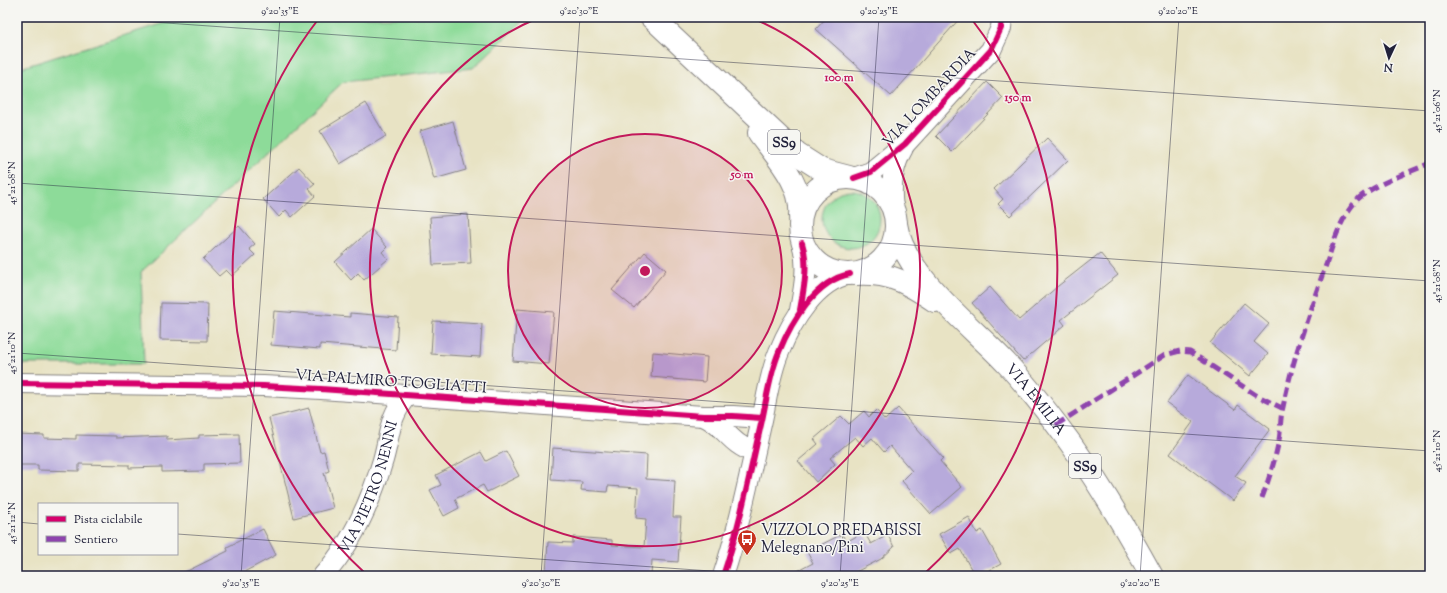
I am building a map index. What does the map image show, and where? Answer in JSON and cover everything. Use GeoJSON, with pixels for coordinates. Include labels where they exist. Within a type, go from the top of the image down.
{"type":"FeatureCollection","features":[{"type":"Feature","properties":{"kind":"main road","name":"SS9"},"geometry":{"type":"LineString","coordinates":[[652,17],[803,159],[822,170],[854,178]]}},
{"type":"Feature","properties":{"kind":"main road","name":"SS9"},"geometry":{"type":"LineString","coordinates":[[725,87],[787,170],[799,197],[800,218]]}},
{"type":"Feature","properties":{"kind":"main road"},"geometry":{"type":"LineString","coordinates":[[854,178],[868,182],[878,188],[885,195],[894,216],[894,241],[885,257],[874,267],[851,274],[837,273],[823,267],[811,258],[802,243],[799,228],[800,218],[805,202],[818,188],[833,180],[854,178]]}},
{"type":"Feature","properties":{"kind":"main road","name":"VIA EMILIA"},"geometry":{"type":"LineString","coordinates":[[894,216],[899,239],[905,252],[927,282],[957,316],[1007,364],[1056,425],[1108,501],[1152,576]]}},
{"type":"Feature","properties":{"kind":"main road","name":"VIA EMILIA"},"geometry":{"type":"LineString","coordinates":[[851,274],[880,275],[906,282],[957,316]]}},
{"type":"Feature","properties":{"kind":"street","name":"VIA LOMBARDIA"},"geometry":{"type":"LineString","coordinates":[[854,178],[871,172],[905,144],[991,50],[1001,28],[1002,17]]}},
{"type":"Feature","properties":{"kind":"street","name":"VIA LOMBARDIA"},"geometry":{"type":"LineString","coordinates":[[894,216],[891,192],[893,176],[897,158],[905,144]]}},
{"type":"Feature","properties":{"kind":"street"},"geometry":{"type":"LineString","coordinates":[[800,310],[806,258],[802,243]]}},
{"type":"Feature","properties":{"kind":"street"},"geometry":{"type":"LineString","coordinates":[[724,576],[737,530],[762,418],[779,352],[800,310],[819,291],[835,278],[851,274]]}},
{"type":"Feature","properties":{"kind":"street","name":"VIA PALMIRO TOGLIATTI"},"geometry":{"type":"LineString","coordinates":[[17,383],[264,386],[703,416],[762,418]]}},
{"type":"Feature","properties":{"kind":"street","name":"VIA PIETRO NENNI"},"geometry":{"type":"LineString","coordinates":[[323,576],[342,551],[367,505],[384,458],[394,415],[407,395]]}},
{"type":"Feature","properties":{"kind":"street"},"geometry":{"type":"LineString","coordinates":[[703,416],[712,420],[736,444],[754,452]]}},
{"type":"Feature","properties":{"kind":"green space"},"geometry":{"type":"Polygon","coordinates":[[[183,17],[527,17],[473,68],[343,82],[141,272],[144,364],[17,364],[17,69],[183,17]]]}},
{"type":"Feature","properties":{"kind":"green space"},"geometry":{"type":"Polygon","coordinates":[[[851,190],[862,192],[872,198],[878,208],[880,219],[878,230],[872,240],[862,246],[851,248],[840,246],[830,240],[824,230],[822,219],[824,208],[830,198],[840,192],[851,190]]]}},
{"type":"Feature","properties":{"kind":"building"},"geometry":{"type":"Polygon","coordinates":[[[827,17],[961,17],[891,96],[816,29],[827,17]]]}},
{"type":"Feature","properties":{"kind":"building"},"geometry":{"type":"Polygon","coordinates":[[[987,82],[1003,98],[952,152],[936,136],[987,82]]]}},
{"type":"Feature","properties":{"kind":"building"},"geometry":{"type":"Polygon","coordinates":[[[366,103],[386,136],[340,164],[320,131],[366,103]]]}},
{"type":"Feature","properties":{"kind":"building"},"geometry":{"type":"Polygon","coordinates":[[[453,121],[466,170],[434,179],[420,131],[453,121]]]}},
{"type":"Feature","properties":{"kind":"building"},"geometry":{"type":"Polygon","coordinates":[[[1047,138],[1068,160],[1010,216],[998,204],[1003,199],[994,189],[1047,138]]]}},
{"type":"Feature","properties":{"kind":"building"},"geometry":{"type":"Polygon","coordinates":[[[299,167],[315,184],[309,189],[315,196],[292,217],[286,210],[279,217],[263,199],[299,167]]]}},
{"type":"Feature","properties":{"kind":"building"},"geometry":{"type":"Polygon","coordinates":[[[468,214],[471,263],[433,265],[430,217],[468,214]]]}},
{"type":"Feature","properties":{"kind":"building"},"geometry":{"type":"Polygon","coordinates":[[[239,226],[255,244],[249,249],[255,255],[232,276],[226,270],[219,276],[203,259],[239,226]]]}},
{"type":"Feature","properties":{"kind":"building"},"geometry":{"type":"Polygon","coordinates":[[[371,229],[387,247],[382,252],[388,259],[364,280],[358,273],[351,280],[335,262],[371,229]]]}},
{"type":"Feature","properties":{"kind":"building"},"geometry":{"type":"Polygon","coordinates":[[[645,252],[666,270],[634,308],[612,290],[645,252]]]}},
{"type":"Feature","properties":{"kind":"building"},"geometry":{"type":"Polygon","coordinates":[[[1100,253],[1118,275],[1061,320],[1065,325],[1023,361],[972,303],[990,287],[1019,320],[1058,286],[1100,253]]]}},
{"type":"Feature","properties":{"kind":"building"},"geometry":{"type":"Polygon","coordinates":[[[161,303],[208,304],[207,341],[160,340],[161,303]]]}},
{"type":"Feature","properties":{"kind":"building"},"geometry":{"type":"Polygon","coordinates":[[[1244,303],[1269,324],[1254,342],[1268,354],[1250,376],[1210,343],[1244,303]]]}},
{"type":"Feature","properties":{"kind":"building"},"geometry":{"type":"Polygon","coordinates":[[[517,309],[554,312],[549,364],[513,361],[517,309]]]}},
{"type":"Feature","properties":{"kind":"building"},"geometry":{"type":"Polygon","coordinates":[[[274,311],[350,317],[350,313],[398,317],[396,350],[320,344],[320,349],[271,345],[274,311]]]}},
{"type":"Feature","properties":{"kind":"building"},"geometry":{"type":"Polygon","coordinates":[[[433,321],[482,324],[480,357],[431,354],[433,321]]]}},
{"type":"Feature","properties":{"kind":"building"},"geometry":{"type":"Polygon","coordinates":[[[653,352],[707,357],[705,382],[651,377],[653,352]]]}},
{"type":"Feature","properties":{"kind":"building"},"geometry":{"type":"Polygon","coordinates":[[[1188,375],[1235,410],[1238,405],[1270,429],[1235,476],[1246,483],[1233,501],[1170,454],[1193,422],[1167,403],[1188,375]]]}},
{"type":"Feature","properties":{"kind":"building"},"geometry":{"type":"Polygon","coordinates":[[[309,408],[320,452],[324,451],[329,471],[324,473],[333,508],[294,518],[269,418],[309,408]]]}},
{"type":"Feature","properties":{"kind":"building"},"geometry":{"type":"Polygon","coordinates":[[[898,408],[943,458],[940,461],[962,487],[931,514],[902,481],[912,471],[890,446],[884,452],[872,438],[863,446],[855,437],[830,458],[835,464],[816,482],[798,461],[818,444],[814,439],[841,416],[849,424],[864,411],[869,417],[876,410],[885,420],[898,408]]]}},
{"type":"Feature","properties":{"kind":"building"},"geometry":{"type":"Polygon","coordinates":[[[17,434],[44,435],[44,438],[76,439],[76,435],[116,436],[116,438],[167,436],[167,440],[199,438],[199,435],[239,434],[240,463],[204,464],[204,471],[162,472],[162,467],[129,468],[129,465],[79,464],[79,471],[38,470],[38,465],[17,465],[17,434]]]}},
{"type":"Feature","properties":{"kind":"building"},"geometry":{"type":"Polygon","coordinates":[[[553,448],[647,455],[646,479],[675,481],[673,517],[681,517],[678,562],[652,560],[651,576],[589,576],[546,573],[548,542],[573,543],[573,537],[612,540],[612,545],[644,547],[646,519],[636,518],[638,488],[608,486],[607,492],[581,490],[582,482],[551,480],[553,448]]]}},
{"type":"Feature","properties":{"kind":"building"},"geometry":{"type":"Polygon","coordinates":[[[506,451],[519,476],[487,492],[483,485],[455,499],[459,508],[444,516],[430,490],[441,485],[436,475],[481,452],[486,461],[506,451]]]}},
{"type":"Feature","properties":{"kind":"building"},"geometry":{"type":"Polygon","coordinates":[[[969,517],[977,533],[982,530],[1001,564],[979,576],[975,576],[960,549],[951,554],[939,534],[969,517]]]}},
{"type":"Feature","properties":{"kind":"building"},"geometry":{"type":"Polygon","coordinates":[[[263,529],[276,555],[244,572],[246,576],[177,576],[228,551],[227,547],[263,529]]]}},
{"type":"Feature","properties":{"kind":"building"},"geometry":{"type":"Polygon","coordinates":[[[864,532],[871,544],[888,535],[894,547],[881,559],[848,576],[788,576],[813,563],[807,552],[842,534],[846,542],[864,532]]]}},
{"type":"Feature","properties":{"kind":"marked path"},"geometry":{"type":"LineString","coordinates":[[1262,498],[1272,469],[1280,436],[1282,411],[1297,352],[1308,316],[1343,220],[1353,204],[1366,193],[1383,183],[1430,163]]}},
{"type":"Feature","properties":{"kind":"marked path"},"geometry":{"type":"LineString","coordinates":[[1056,425],[1165,355],[1180,351],[1190,352],[1256,395],[1282,408]]}},
{"type":"Feature","properties":{"kind":"cycle path"},"geometry":{"type":"LineString","coordinates":[[854,178],[871,172],[905,144],[991,50],[1001,28],[1002,17]]}},
{"type":"Feature","properties":{"kind":"cycle path"},"geometry":{"type":"LineString","coordinates":[[800,310],[805,268],[802,243]]}},
{"type":"Feature","properties":{"kind":"cycle path"},"geometry":{"type":"LineString","coordinates":[[723,576],[740,518],[771,377],[784,340],[806,304],[816,293],[826,284],[850,274]]}},
{"type":"Feature","properties":{"kind":"cycle path"},"geometry":{"type":"LineString","coordinates":[[17,383],[263,386],[703,416],[762,418]]}},
{"type":"Feature","properties":{"kind":"place","name":"VIZZOLO PREDABISSI Melegnano/Pini"},"geometry":{"type":"Point","coordinates":[747,556]}}]}
